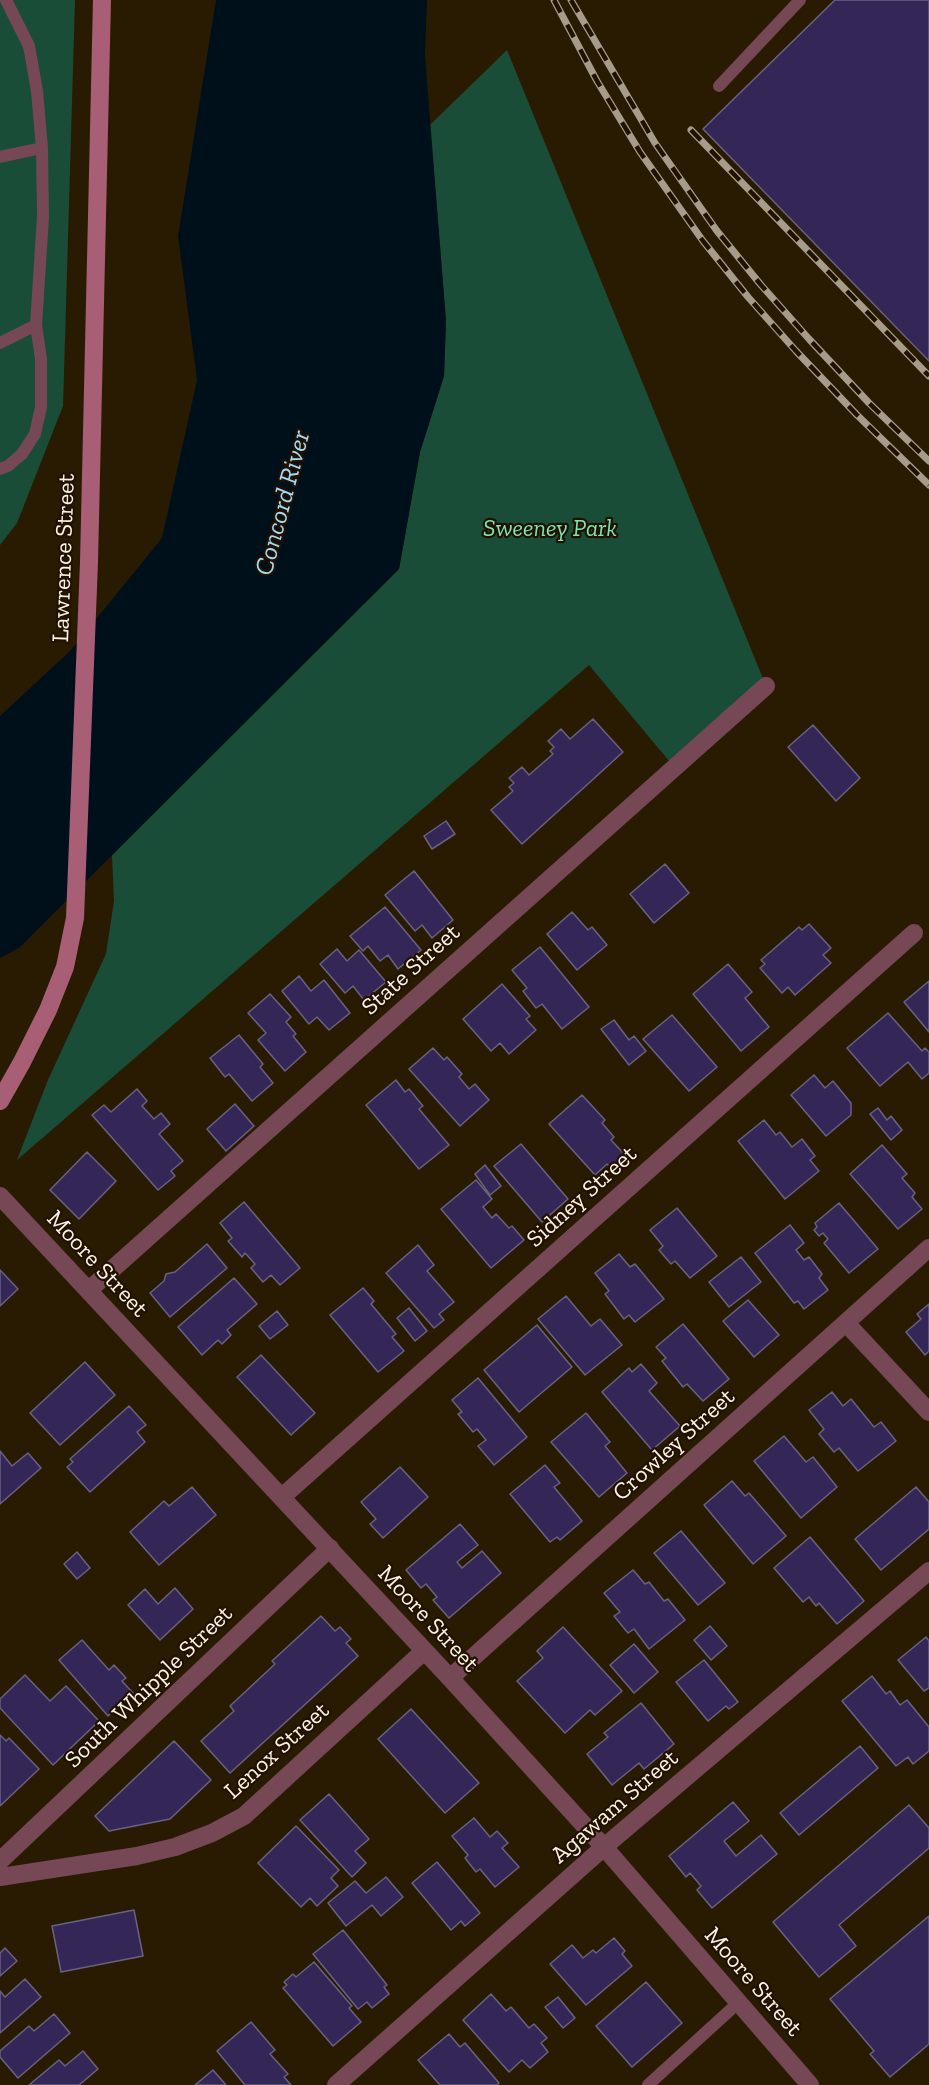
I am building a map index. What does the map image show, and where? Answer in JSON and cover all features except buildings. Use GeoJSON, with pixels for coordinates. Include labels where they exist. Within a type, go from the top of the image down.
{"type":"FeatureCollection","features":[{"type":"Feature","properties":{"kind":"main road","name":"Lawrence Street"},"geometry":{"type":"LineString","coordinates":[[0,1101],[48,1010],[65,967],[75,918],[89,562],[102,0]]}},
{"type":"Feature","properties":{"kind":"street","name":"State Street"},"geometry":{"type":"LineString","coordinates":[[88,1290],[766,686]]}},
{"type":"Feature","properties":{"kind":"street","name":"Sidney Street"},"geometry":{"type":"LineString","coordinates":[[282,1497],[914,933]]}},
{"type":"Feature","properties":{"kind":"street","name":"Moore Street"},"geometry":{"type":"LineString","coordinates":[[0,1196],[330,1548],[604,1847],[810,2085]]}},
{"type":"Feature","properties":{"kind":"street","name":"Crowley Street"},"geometry":{"type":"LineString","coordinates":[[450,1678],[929,1248]]}},
{"type":"Feature","properties":{"kind":"street"},"geometry":{"type":"LineString","coordinates":[[846,1323],[929,1412]]}},
{"type":"Feature","properties":{"kind":"street","name":"South Whipple Street"},"geometry":{"type":"LineString","coordinates":[[0,1862],[330,1548]]}},
{"type":"Feature","properties":{"kind":"street","name":"Agawam Street"},"geometry":{"type":"LineString","coordinates":[[336,2085],[604,1847],[929,1571]]}},
{"type":"Feature","properties":{"kind":"street","name":"Lenox Street"},"geometry":{"type":"LineString","coordinates":[[0,1877],[146,1854],[175,1847],[220,1829],[244,1816],[424,1651]]}},
{"type":"Feature","properties":{"kind":"lane"},"geometry":{"type":"LineString","coordinates":[[0,470],[22,454],[35,434],[41,406],[41,359],[36,325],[43,217],[42,148],[37,91],[29,46],[6,0]]}},
{"type":"Feature","properties":{"kind":"lane"},"geometry":{"type":"LineString","coordinates":[[719,86],[800,0]]}},
{"type":"Feature","properties":{"kind":"lane"},"geometry":{"type":"LineString","coordinates":[[0,157],[42,148]]}},
{"type":"Feature","properties":{"kind":"lane"},"geometry":{"type":"LineString","coordinates":[[0,343],[36,325]]}},
{"type":"Feature","properties":{"kind":"lane"},"geometry":{"type":"LineString","coordinates":[[648,2085],[739,2002]]}},
{"type":"Feature","properties":{"kind":"green space"},"geometry":{"type":"Polygon","coordinates":[[[0,0],[75,0],[63,406],[17,523],[0,545],[0,0]]]}},
{"type":"Feature","properties":{"kind":"green space","name":"Sweeney Park"},"geometry":{"type":"Polygon","coordinates":[[[507,50],[766,686],[675,768],[589,665],[17,1160],[48,1080],[106,954],[114,901],[112,855],[399,569],[420,452],[444,376],[446,321],[430,125],[507,50]]]}},
{"type":"Feature","properties":{"kind":"water","name":"Concord River"},"geometry":{"type":"Polygon","coordinates":[[[216,0],[427,0],[425,56],[446,321],[444,376],[420,452],[399,569],[19,948],[0,958],[0,716],[70,651],[162,538],[197,380],[178,236],[216,0]]]}},
{"type":"Feature","properties":{"kind":"railway"},"geometry":{"type":"LineString","coordinates":[[554,0],[597,81],[640,152],[703,241],[796,351],[929,485]]}},
{"type":"Feature","properties":{"kind":"railway"},"geometry":{"type":"LineString","coordinates":[[571,0],[655,143],[717,231],[809,339],[869,403],[929,461]]}},
{"type":"Feature","properties":{"kind":"railway"},"geometry":{"type":"LineString","coordinates":[[691,130],[929,376]]}}]}
